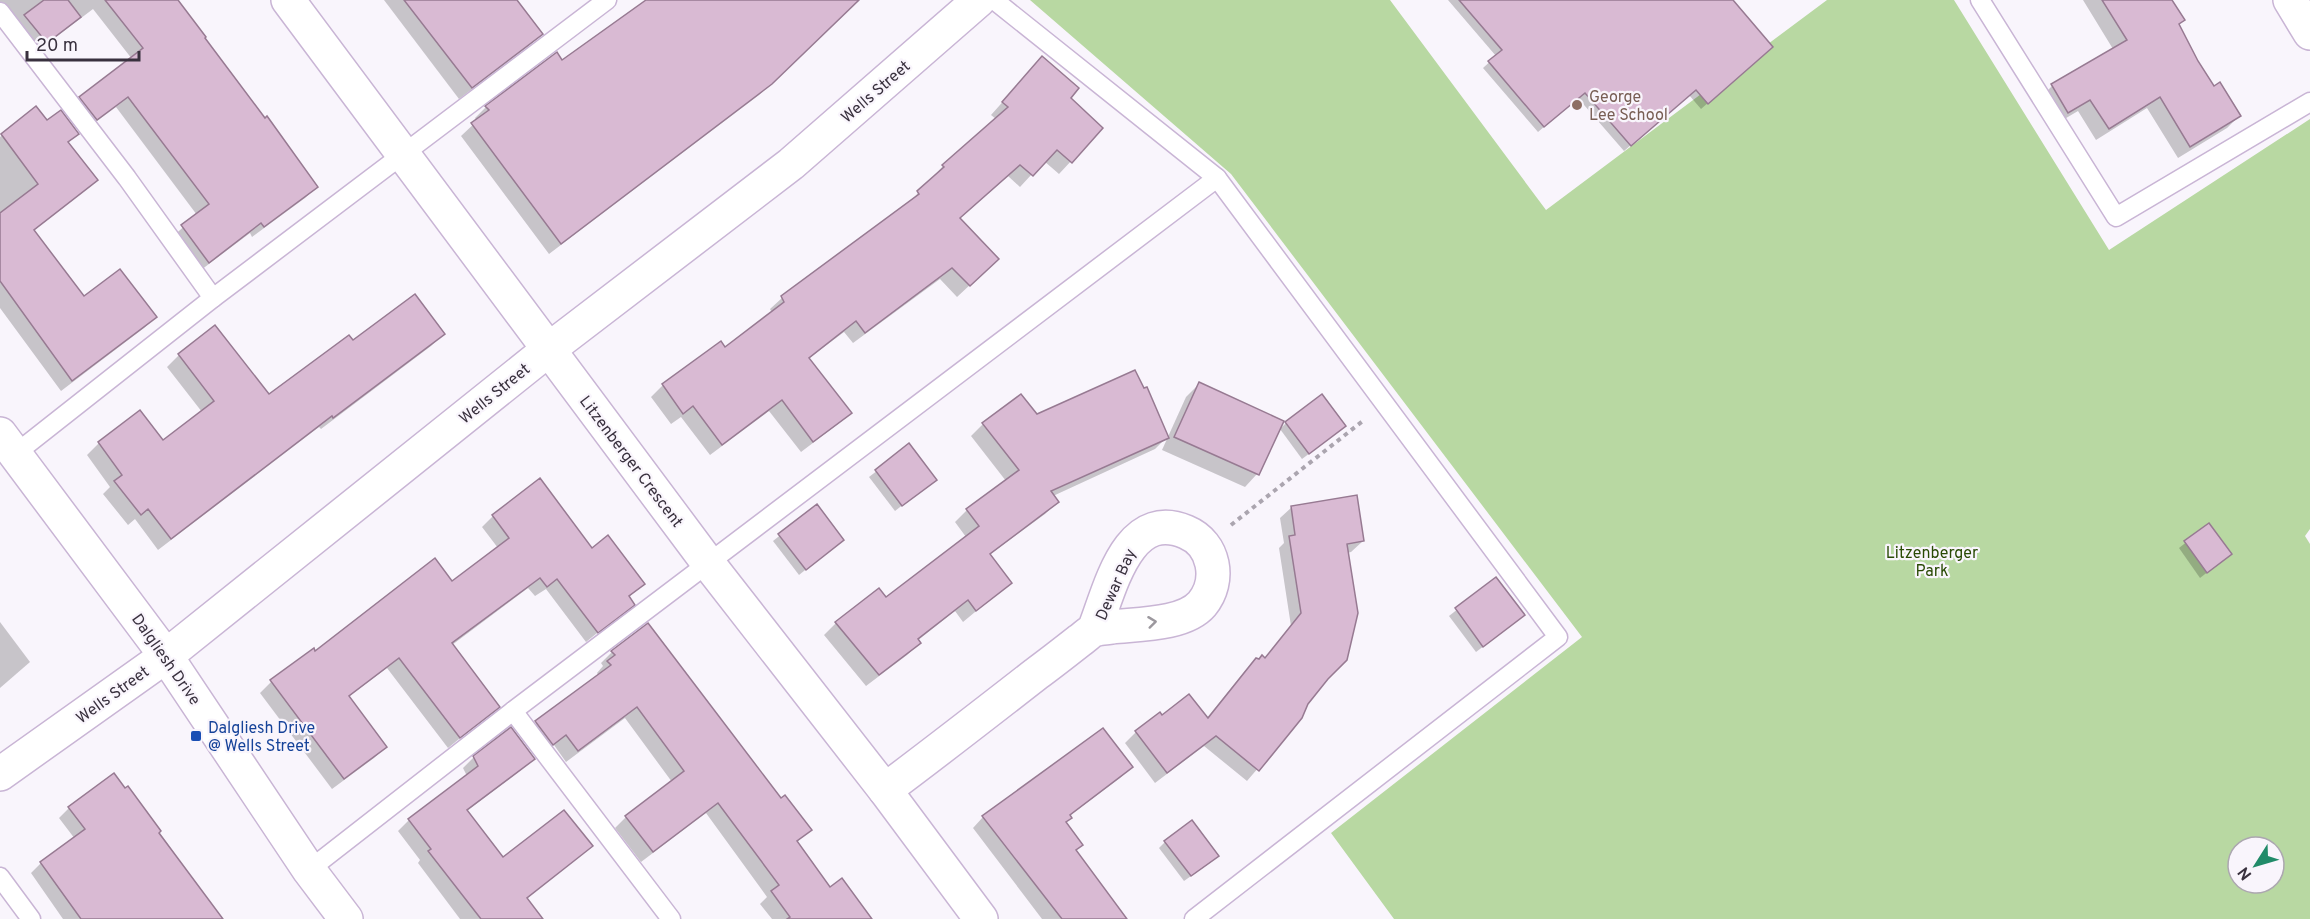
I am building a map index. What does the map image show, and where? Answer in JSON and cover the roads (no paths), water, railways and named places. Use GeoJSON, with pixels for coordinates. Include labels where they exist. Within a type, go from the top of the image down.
{"type":"FeatureCollection","features":[{"type":"Feature","properties":{"kind":"street","name":"Litzenberger Crescent"},"geometry":{"type":"LineString","coordinates":[[288,0],[708,563],[885,790],[981,919]]}},
{"type":"Feature","properties":{"kind":"street","name":"Wells Street"},"geometry":{"type":"LineString","coordinates":[[0,774],[166,656],[548,350],[791,164],[979,0]]}},
{"type":"Feature","properties":{"kind":"street"},"geometry":{"type":"LineString","coordinates":[[2290,0],[2310,33]]}},
{"type":"Feature","properties":{"kind":"street","name":"Dalgliesh Drive"},"geometry":{"type":"LineString","coordinates":[[7,444],[166,656],[309,870],[346,919]]}},
{"type":"Feature","properties":{"kind":"street","name":"Dewar Bay"},"geometry":{"type":"LineString","coordinates":[[885,790],[1094,630],[1173,620],[1188,615],[1201,605],[1210,592],[1214,576],[1212,560],[1204,545],[1192,535],[1177,528],[1161,528],[1145,532],[1133,542],[1124,556],[1094,630]]}},
{"type":"Feature","properties":{"kind":"lane"},"geometry":{"type":"LineString","coordinates":[[994,0],[1217,178],[1558,637],[1194,919]]}},
{"type":"Feature","properties":{"kind":"lane"},"geometry":{"type":"LineString","coordinates":[[1980,0],[2116,217],[2310,102]]}},
{"type":"Feature","properties":{"kind":"lane"},"geometry":{"type":"LineString","coordinates":[[7,444],[213,298],[604,1]]}},
{"type":"Feature","properties":{"kind":"lane"},"geometry":{"type":"LineString","coordinates":[[0,12],[127,178],[213,298]]}},
{"type":"Feature","properties":{"kind":"lane"},"geometry":{"type":"LineString","coordinates":[[309,870],[513,711],[1217,178]]}},
{"type":"Feature","properties":{"kind":"lane"},"geometry":{"type":"LineString","coordinates":[[513,711],[671,919]]}},
{"type":"Feature","properties":{"kind":"lane"},"geometry":{"type":"LineString","coordinates":[[0,878],[31,919]]}},
{"type":"Feature","properties":{"kind":"place","name":"George Lee School"},"geometry":{"type":"Point","coordinates":[1577,105]}},
{"type":"Feature","properties":{"kind":"place","name":"Dalgliesh Drive @ Wells Street"},"geometry":{"type":"Point","coordinates":[196,736]}},
{"type":"Feature","properties":{"kind":"park label","name":"Litzenberger Park"},"geometry":{"type":"Point","coordinates":[1932,561]}}]}
